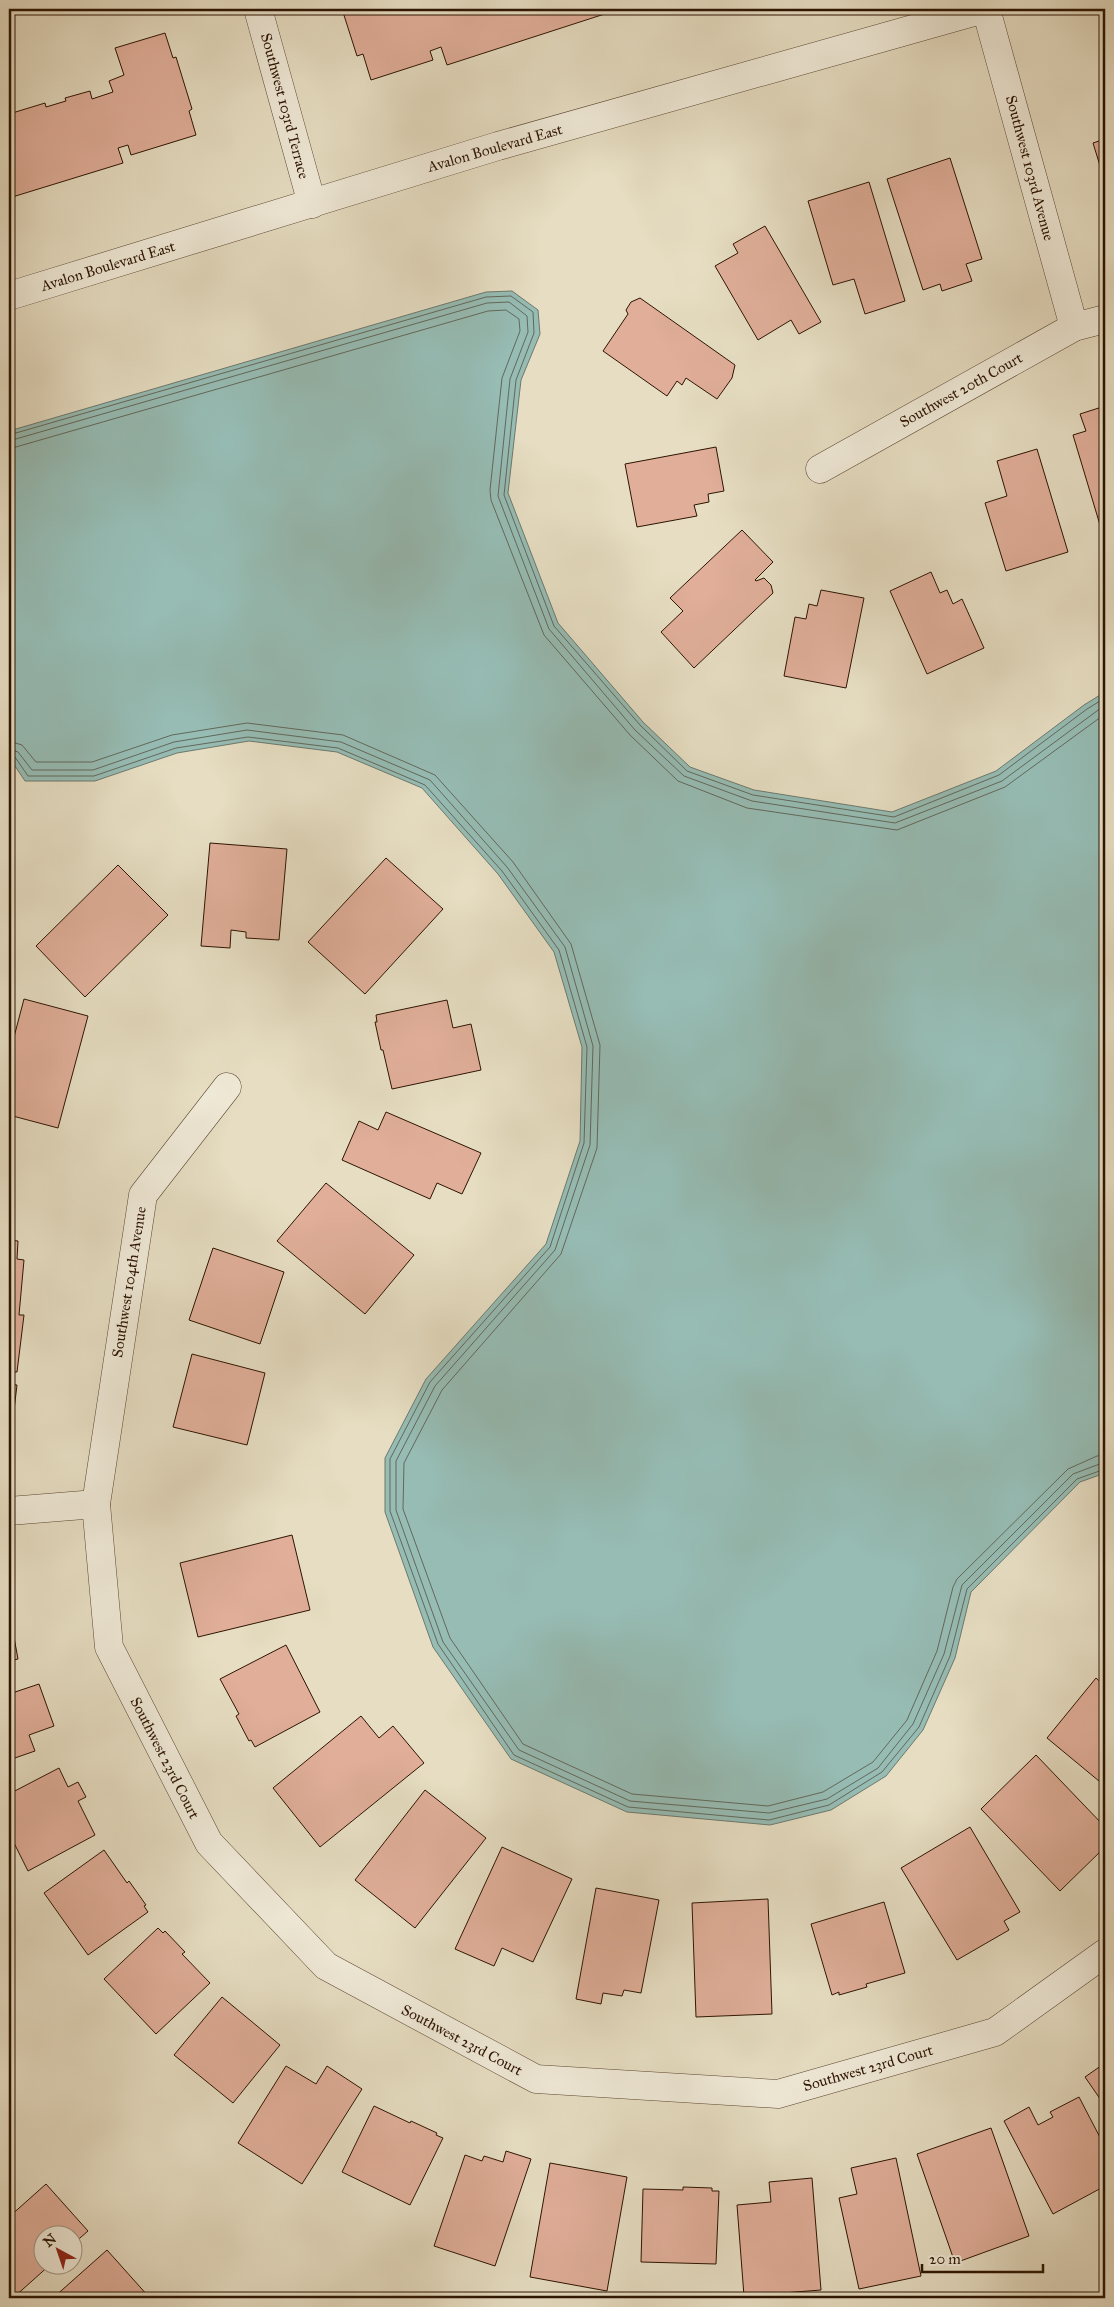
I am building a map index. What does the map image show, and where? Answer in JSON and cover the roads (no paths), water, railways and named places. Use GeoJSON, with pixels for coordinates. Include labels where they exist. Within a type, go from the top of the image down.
{"type":"FeatureCollection","features":[{"type":"Feature","properties":{"kind":"street","name":"Southwest 103rd Terrace"},"geometry":{"type":"LineString","coordinates":[[258,9],[312,204]]}},
{"type":"Feature","properties":{"kind":"street","name":"Avalon Boulevard East"},"geometry":{"type":"LineString","coordinates":[[9,296],[498,146],[985,9]]}},
{"type":"Feature","properties":{"kind":"street","name":"Southwest 103rd Avenue"},"geometry":{"type":"LineString","coordinates":[[985,9],[1074,327]]}},
{"type":"Feature","properties":{"kind":"street","name":"Southwest 20th Court"},"geometry":{"type":"LineString","coordinates":[[820,469],[1074,327],[1105,319]]}},
{"type":"Feature","properties":{"kind":"street","name":"Southwest 104th Avenue"},"geometry":{"type":"LineString","coordinates":[[96,1504],[142,1195],[228,1087]]}},
{"type":"Feature","properties":{"kind":"street"},"geometry":{"type":"LineString","coordinates":[[9,1511],[96,1504]]}},
{"type":"Feature","properties":{"kind":"street","name":"Southwest 23rd Court"},"geometry":{"type":"LineString","coordinates":[[96,1504],[109,1648],[209,1843],[326,1966],[536,2080],[778,2094],[995,2032],[1105,1953]]}},
{"type":"Feature","properties":{"kind":"water"},"geometry":{"type":"Polygon","coordinates":[[[512,291],[538,310],[540,334],[521,380],[508,493],[558,623],[643,722],[690,767],[754,790],[892,812],[996,771],[1084,705],[1105,692],[1105,1473],[1080,1482],[971,1592],[955,1658],[923,1730],[886,1776],[831,1810],[770,1825],[627,1812],[511,1759],[433,1647],[385,1512],[385,1458],[426,1379],[546,1244],[580,1141],[582,1047],[554,952],[498,874],[422,788],[337,752],[249,741],[177,753],[95,781],[25,781],[9,757],[9,431],[486,292],[512,291]]]}}]}
